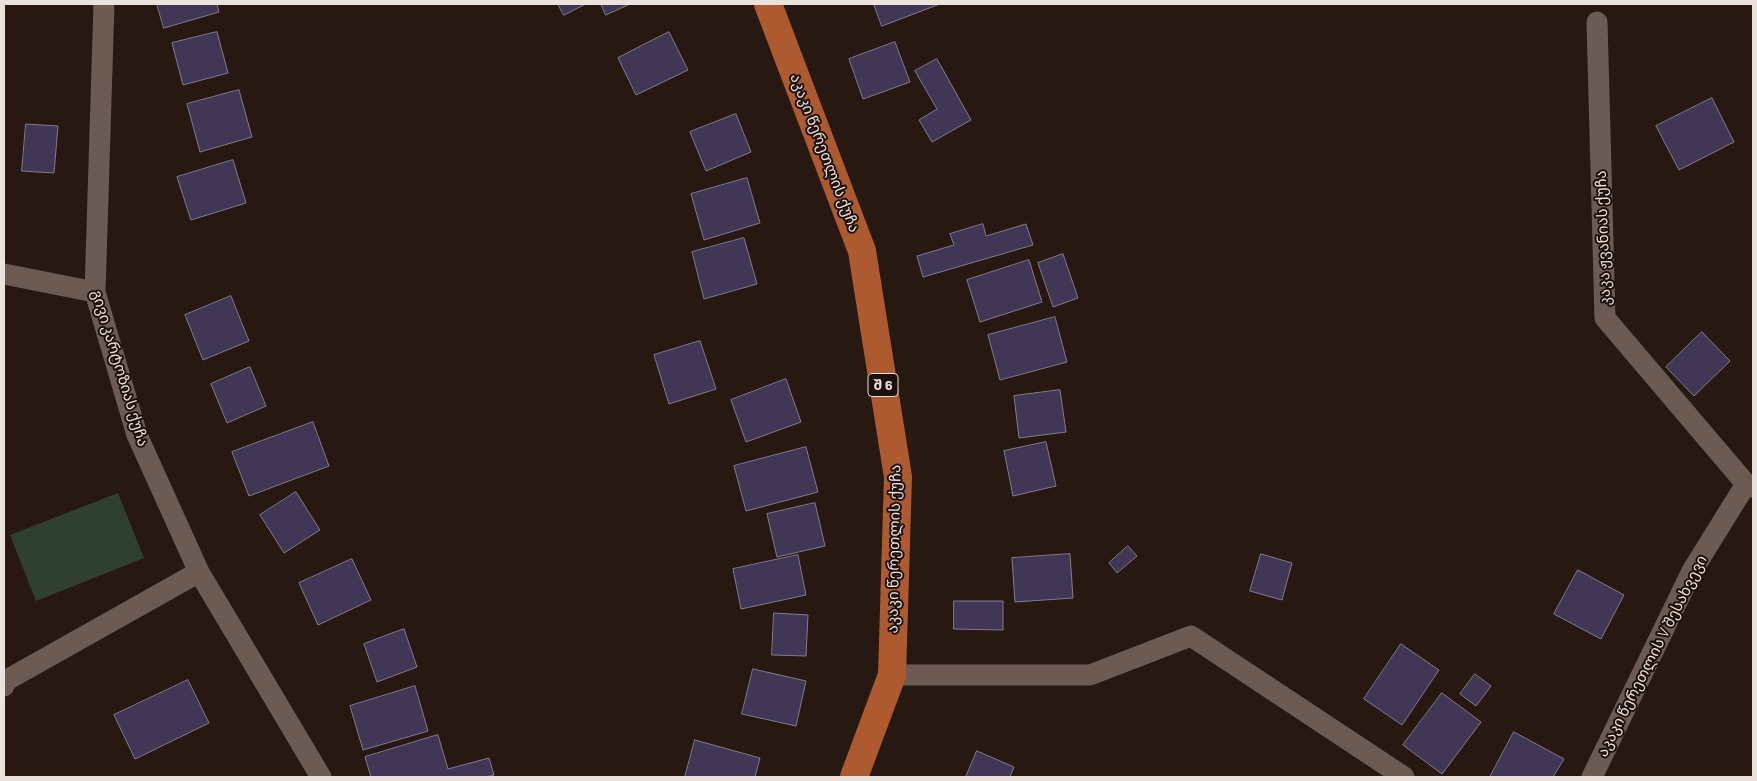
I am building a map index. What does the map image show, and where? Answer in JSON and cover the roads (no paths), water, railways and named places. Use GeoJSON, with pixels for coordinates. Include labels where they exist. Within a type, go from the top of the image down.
{"type":"FeatureCollection","features":[{"type":"Feature","properties":{"kind":"main road","name":"აკაკი წერეთლის ქუჩა"},"geometry":{"type":"LineString","coordinates":[[768,4],[862,251],[898,476],[892,675],[854,777]]}},
{"type":"Feature","properties":{"kind":"street","name":"გივი კარტოზიას ქუჩა"},"geometry":{"type":"LineString","coordinates":[[104,4],[95,292],[138,436],[199,572],[321,777]]}},
{"type":"Feature","properties":{"kind":"street","name":"კაკა ჟვანიას ქუჩა"},"geometry":{"type":"LineString","coordinates":[[1596,22],[1605,318],[1749,486]]}},
{"type":"Feature","properties":{"kind":"street"},"geometry":{"type":"LineString","coordinates":[[4,274],[95,292]]}},
{"type":"Feature","properties":{"kind":"street","name":"აკაკი წერეთლის V შესახვევი"},"geometry":{"type":"LineString","coordinates":[[1592,777],[1692,571],[1749,486]]}},
{"type":"Feature","properties":{"kind":"street"},"geometry":{"type":"LineString","coordinates":[[4,686],[5,681],[199,572]]}},
{"type":"Feature","properties":{"kind":"street"},"geometry":{"type":"LineString","coordinates":[[892,675],[1090,676],[1191,636],[1404,777]]}}]}
